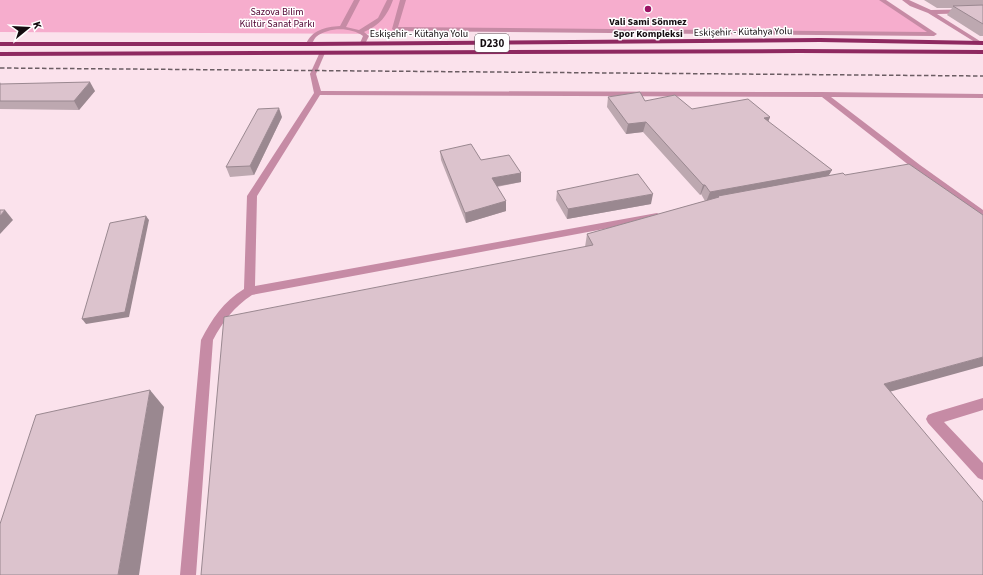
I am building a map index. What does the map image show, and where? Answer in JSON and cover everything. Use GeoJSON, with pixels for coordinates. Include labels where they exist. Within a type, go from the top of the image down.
{"type":"FeatureCollection","features":[{"type":"Feature","properties":{"kind":"highway","name":"Eskişehir - Kütahya Yolu"},"geometry":{"type":"LineString","coordinates":[[0,44],[309,44],[820,40],[982,43]]}},
{"type":"Feature","properties":{"kind":"highway","name":"Eskişehir - Kütahya Yolu"},"geometry":{"type":"LineString","coordinates":[[0,54],[792,51],[983,52]]}},
{"type":"Feature","properties":{"kind":"street"},"geometry":{"type":"LineString","coordinates":[[342,28],[357,0]]}},
{"type":"Feature","properties":{"kind":"street"},"geometry":{"type":"LineString","coordinates":[[309,44],[312,36],[322,32],[342,28],[361,31],[374,26],[382,19],[390,0]]}},
{"type":"Feature","properties":{"kind":"street"},"geometry":{"type":"LineString","coordinates":[[403,0],[395,29],[934,34],[882,0]]}},
{"type":"Feature","properties":{"kind":"street"},"geometry":{"type":"LineString","coordinates":[[905,0],[912,5],[930,12],[982,43]]}},
{"type":"Feature","properties":{"kind":"street"},"geometry":{"type":"LineString","coordinates":[[930,12],[983,11]]}},
{"type":"Feature","properties":{"kind":"street"},"geometry":{"type":"LineString","coordinates":[[361,31],[366,36],[363,43]]}},
{"type":"Feature","properties":{"kind":"street"},"geometry":{"type":"LineString","coordinates":[[318,93],[313,74],[322,53]]}},
{"type":"Feature","properties":{"kind":"street"},"geometry":{"type":"LineString","coordinates":[[318,93],[568,95],[822,94],[983,96]]}},
{"type":"Feature","properties":{"kind":"street"},"geometry":{"type":"LineString","coordinates":[[249,291],[252,196],[318,93]]}},
{"type":"Feature","properties":{"kind":"street"},"geometry":{"type":"LineString","coordinates":[[822,94],[917,167],[983,215]]}},
{"type":"Feature","properties":{"kind":"street"},"geometry":{"type":"LineString","coordinates":[[894,172],[917,167]]}},
{"type":"Feature","properties":{"kind":"street"},"geometry":{"type":"LineString","coordinates":[[188,575],[207,340],[218,318],[232,302],[249,291],[664,215]]}},
{"type":"Feature","properties":{"kind":"street"},"geometry":{"type":"LineString","coordinates":[[983,404],[933,419],[983,473]]}},
{"type":"Feature","properties":{"kind":"green space","name":"Sazova Bilim Kültür Sanat Parkı"},"geometry":{"type":"Polygon","coordinates":[[[0,0],[882,0],[934,34],[395,29],[393,34],[0,32],[0,0]]]}},
{"type":"Feature","properties":{"kind":"building"},"geometry":{"type":"Polygon","coordinates":[[[983,5],[983,24],[953,6],[983,5]]]}},
{"type":"Feature","properties":{"kind":"building"},"geometry":{"type":"Polygon","coordinates":[[[90,82],[74,101],[0,101],[0,84],[90,82]]]}},
{"type":"Feature","properties":{"kind":"building"},"geometry":{"type":"Polygon","coordinates":[[[640,92],[645,101],[675,95],[692,109],[748,99],[770,117],[764,118],[832,170],[710,192],[646,122],[628,124],[608,97],[640,92]]]}},
{"type":"Feature","properties":{"kind":"building"},"geometry":{"type":"Polygon","coordinates":[[[279,108],[250,166],[226,167],[258,109],[279,108]]]}},
{"type":"Feature","properties":{"kind":"building"},"geometry":{"type":"Polygon","coordinates":[[[471,144],[481,160],[509,155],[521,173],[492,178],[506,201],[465,213],[440,151],[471,144]]]}},
{"type":"Feature","properties":{"kind":"building"},"geometry":{"type":"Polygon","coordinates":[[[909,164],[983,215],[983,357],[884,384],[983,502],[983,575],[201,575],[224,317],[593,245],[587,234],[719,197],[718,196],[843,173],[845,175],[909,164]]]}},
{"type":"Feature","properties":{"kind":"building"},"geometry":{"type":"Polygon","coordinates":[[[638,174],[653,194],[568,209],[557,191],[638,174]]]}},
{"type":"Feature","properties":{"kind":"building"},"geometry":{"type":"Polygon","coordinates":[[[0,210],[5,210],[0,216],[0,210]]]}},
{"type":"Feature","properties":{"kind":"building"},"geometry":{"type":"Polygon","coordinates":[[[146,216],[125,312],[82,319],[110,223],[146,216]]]}},
{"type":"Feature","properties":{"kind":"building"},"geometry":{"type":"Polygon","coordinates":[[[150,390],[118,575],[0,575],[0,524],[36,415],[150,390]]]}},
{"type":"Feature","properties":{"kind":"railway"},"geometry":{"type":"LineString","coordinates":[[0,68],[983,76]]}},
{"type":"Feature","properties":{"kind":"place","name":"Vali Sami Sönmez Spor Kompleksi"},"geometry":{"type":"Point","coordinates":[648,9]}}]}
